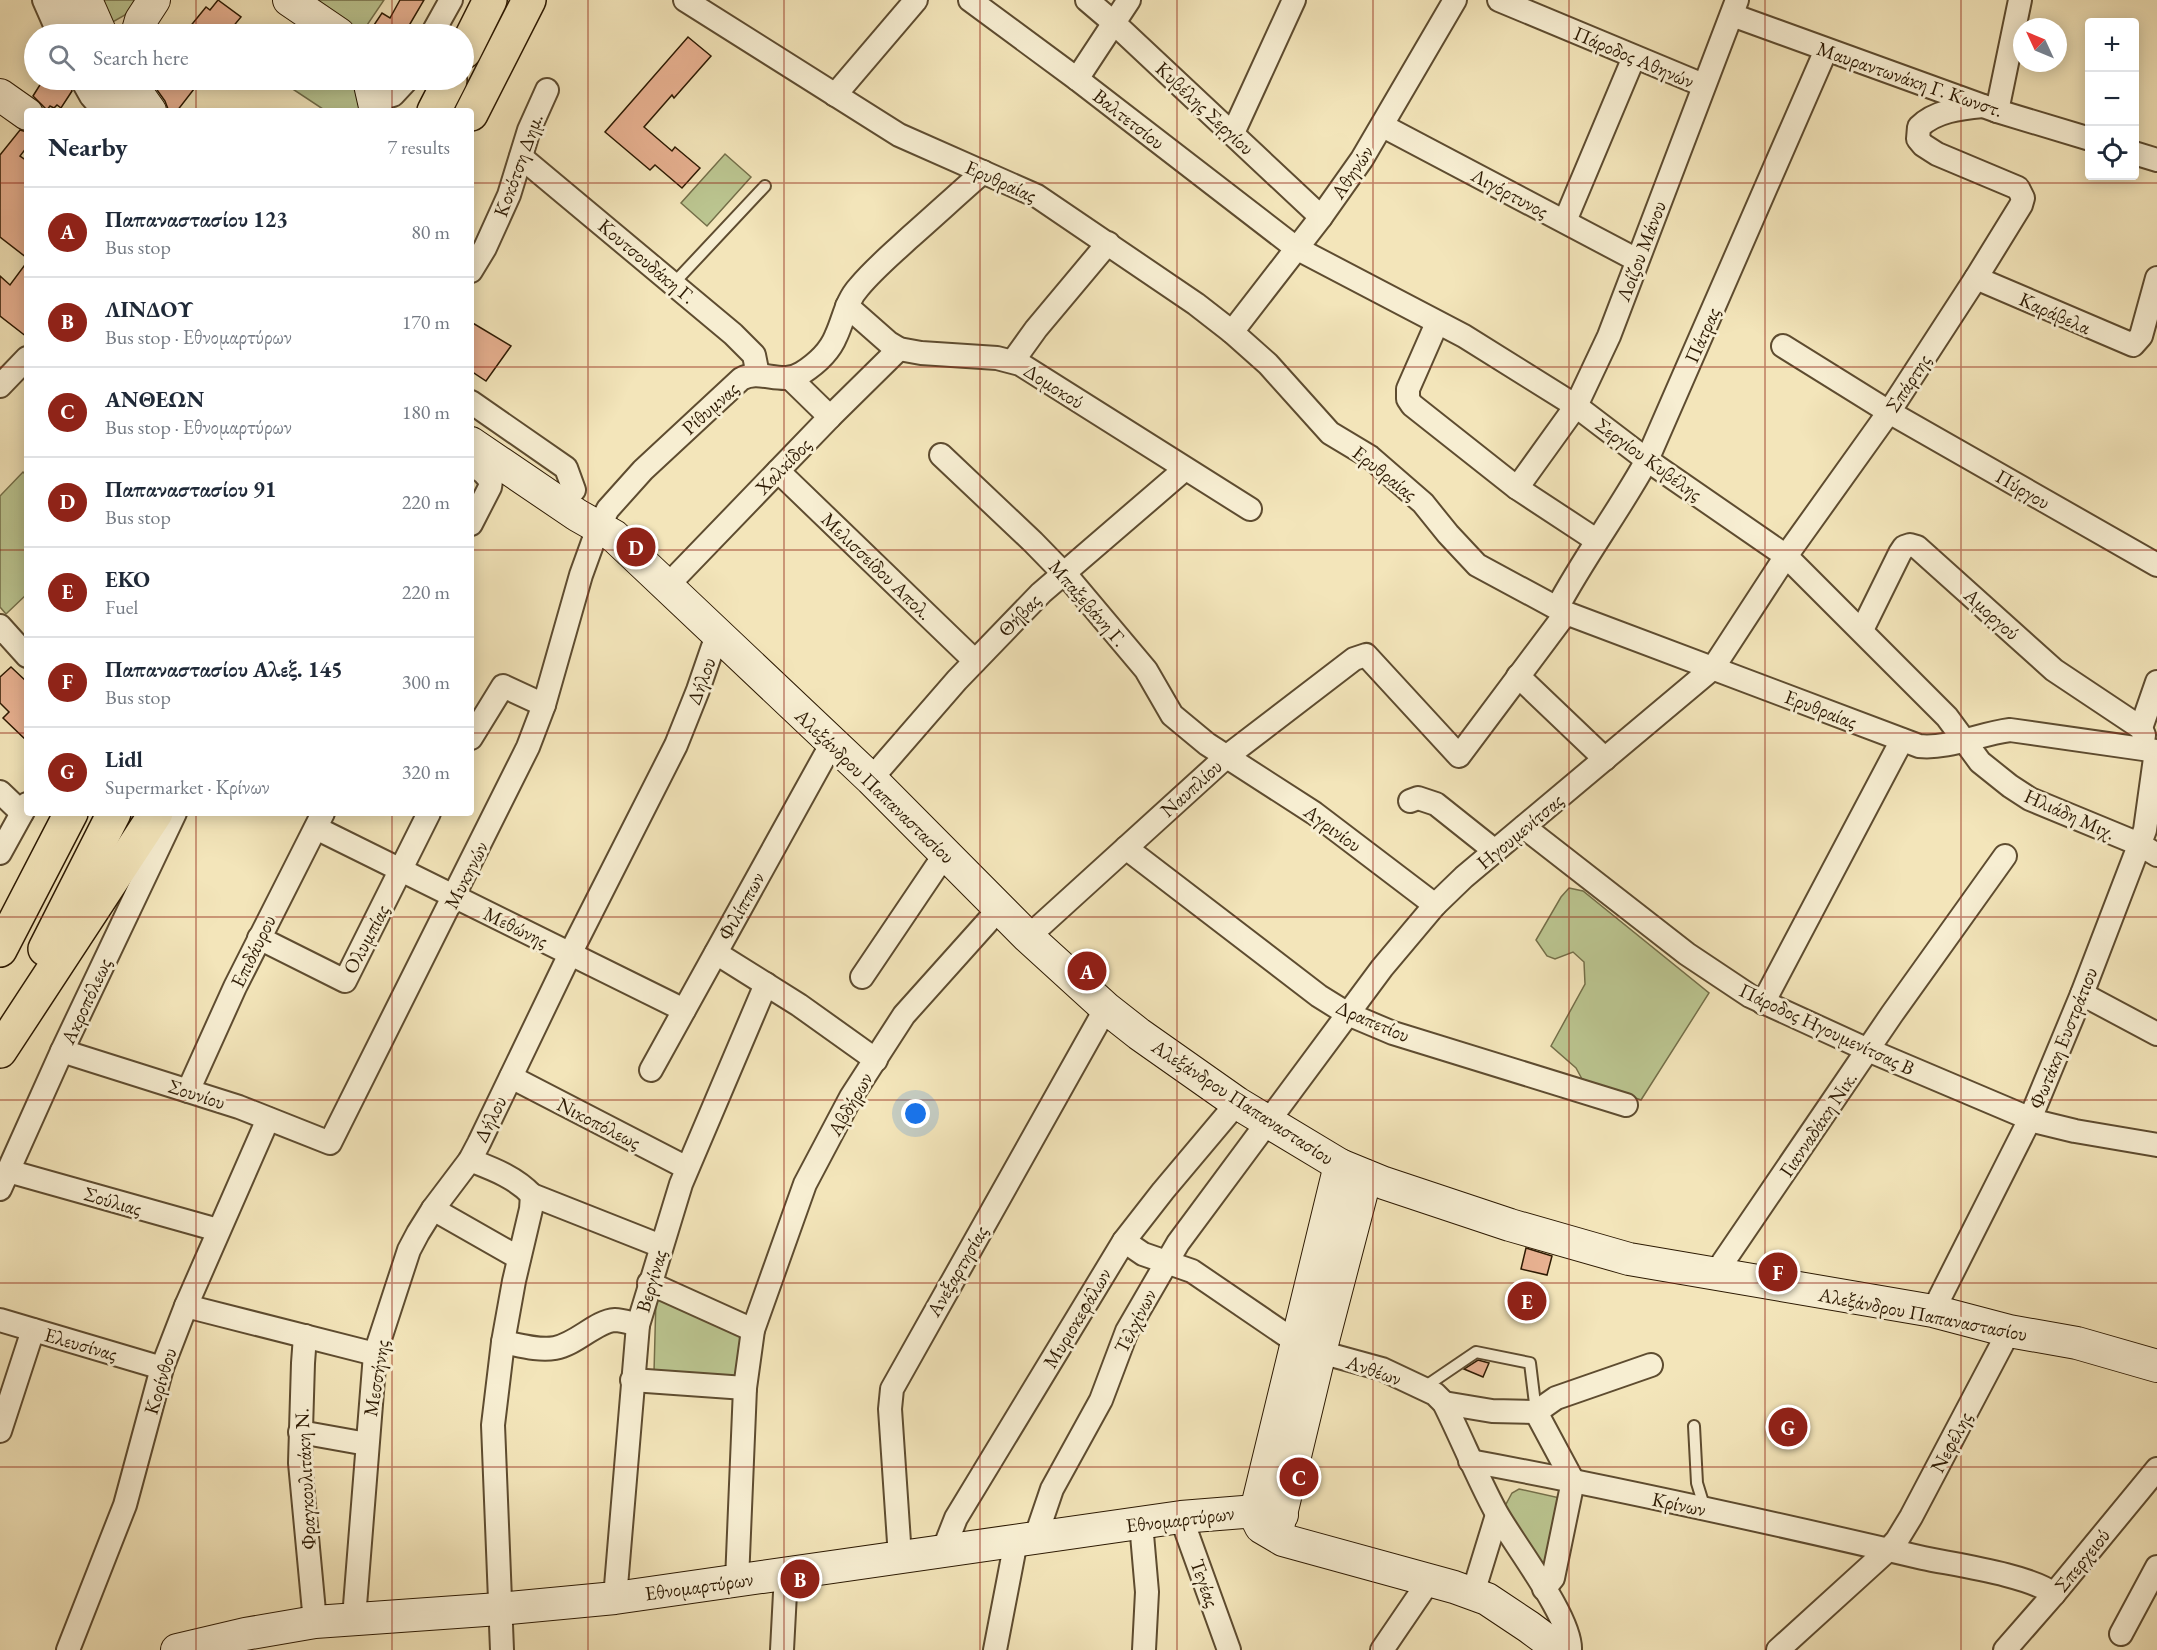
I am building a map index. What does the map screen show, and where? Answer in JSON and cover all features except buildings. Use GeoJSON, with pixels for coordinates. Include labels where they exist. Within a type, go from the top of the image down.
{"type":"FeatureCollection","features":[{"type":"Feature","properties":{"kind":"highway"},"geometry":{"type":"LineString","coordinates":[[474,32],[490,0]]}},
{"type":"Feature","properties":{"kind":"highway"},"geometry":{"type":"LineString","coordinates":[[474,108],[530,0]]}},
{"type":"Feature","properties":{"kind":"highway"},"geometry":{"type":"LineString","coordinates":[[436,108],[445,90]]}},
{"type":"Feature","properties":{"kind":"highway"},"geometry":{"type":"LineString","coordinates":[[0,950],[69,816]]}},
{"type":"Feature","properties":{"kind":"highway"},"geometry":{"type":"LineString","coordinates":[[0,1039],[112,816]]}},
{"type":"Feature","properties":{"kind":"highway"},"geometry":{"type":"LineString","coordinates":[[0,1051],[154,816]]}},
{"type":"Feature","properties":{"kind":"main road"},"geometry":{"type":"LineString","coordinates":[[61,0],[72,24]]}},
{"type":"Feature","properties":{"kind":"main road"},"geometry":{"type":"LineString","coordinates":[[86,0],[97,24]]}},
{"type":"Feature","properties":{"kind":"main road"},"geometry":{"type":"LineString","coordinates":[[140,24],[154,0]]}},
{"type":"Feature","properties":{"kind":"main road"},"geometry":{"type":"LineString","coordinates":[[289,0],[324,24]]}},
{"type":"Feature","properties":{"kind":"main road"},"geometry":{"type":"LineString","coordinates":[[135,90],[149,108]]}},
{"type":"Feature","properties":{"kind":"main road"},"geometry":{"type":"LineString","coordinates":[[144,90],[150,108]]}},
{"type":"Feature","properties":{"kind":"main road"},"geometry":{"type":"LineString","coordinates":[[0,95],[24,112]]}},
{"type":"Feature","properties":{"kind":"main road"},"geometry":{"type":"LineString","coordinates":[[91,95],[116,108]]}},
{"type":"Feature","properties":{"kind":"main road","name":"Αλεξάνδρου Παπαναστασίου"},"geometry":{"type":"LineString","coordinates":[[474,424],[526,469],[604,526],[871,779],[1028,937],[1106,1008],[1237,1103],[1353,1171],[1582,1247],[1629,1259],[1933,1311],[2009,1331],[2077,1343],[2157,1366]]}},
{"type":"Feature","properties":{"kind":"main road","name":"Αλεξάνδρου Παπαναστασίου"},"geometry":{"type":"LineString","coordinates":[[474,445],[574,490],[588,500],[604,526]]}},
{"type":"Feature","properties":{"kind":"main road","name":"Εθνομαρτύρων"},"geometry":{"type":"LineString","coordinates":[[177,1650],[245,1634],[315,1622],[499,1610],[615,1598],[1180,1517],[1267,1520],[1353,1171]]}},
{"type":"Feature","properties":{"kind":"main road"},"geometry":{"type":"LineString","coordinates":[[1267,1520],[1298,1545],[1473,1593],[1509,1613],[1560,1650]]}},
{"type":"Feature","properties":{"kind":"street"},"geometry":{"type":"LineString","coordinates":[[44,0],[55,24]]}},
{"type":"Feature","properties":{"kind":"street"},"geometry":{"type":"LineString","coordinates":[[438,24],[451,0]]}},
{"type":"Feature","properties":{"kind":"street","name":"Ερυθραίας"},"geometry":{"type":"LineString","coordinates":[[685,0],[899,135],[1037,196],[1196,304],[1268,364],[1330,433],[1370,457],[1423,503],[1477,565],[1561,611],[1902,740],[1931,747],[2016,730],[2149,744]]}},
{"type":"Feature","properties":{"kind":"street"},"geometry":{"type":"LineString","coordinates":[[835,95],[916,0]]}},
{"type":"Feature","properties":{"kind":"street","name":"Βαλτετσίου"},"geometry":{"type":"LineString","coordinates":[[970,0],[1077,79],[1291,245]]}},
{"type":"Feature","properties":{"kind":"street","name":"Κυβέλης Σεργίου"},"geometry":{"type":"LineString","coordinates":[[1087,0],[1114,22],[1320,217]]}},
{"type":"Feature","properties":{"kind":"street"},"geometry":{"type":"LineString","coordinates":[[1077,79],[1129,0]]}},
{"type":"Feature","properties":{"kind":"street"},"geometry":{"type":"LineString","coordinates":[[1233,134],[1294,0]]}},
{"type":"Feature","properties":{"kind":"street","name":"Αθηνών"},"geometry":{"type":"LineString","coordinates":[[1232,332],[1291,245],[1320,217],[1383,126],[1455,0]]}},
{"type":"Feature","properties":{"kind":"street","name":"Πάροδος Αθηνών"},"geometry":{"type":"LineString","coordinates":[[1499,0],[1703,86]]}},
{"type":"Feature","properties":{"kind":"street"},"geometry":{"type":"LineString","coordinates":[[1990,108],[2020,0]]}},
{"type":"Feature","properties":{"kind":"street","name":"Μαυραντωνάκη Γ. Κωνστ."},"geometry":{"type":"LineString","coordinates":[[1734,7],[1826,50],[1990,108],[2085,137]]}},
{"type":"Feature","properties":{"kind":"street","name":"Λοίζου Μάνου"},"geometry":{"type":"LineString","coordinates":[[1517,488],[1576,406],[1609,336],[1734,7]]}},
{"type":"Feature","properties":{"kind":"street","name":"Πάτρας"},"geometry":{"type":"LineString","coordinates":[[1366,656],[1459,756],[1518,676],[1561,611],[1596,540],[1625,498],[1647,460],[1826,50]]}},
{"type":"Feature","properties":{"kind":"street"},"geometry":{"type":"LineString","coordinates":[[1565,221],[1634,57]]}},
{"type":"Feature","properties":{"kind":"street"},"geometry":{"type":"LineString","coordinates":[[373,97],[393,94],[397,90]]}},
{"type":"Feature","properties":{"kind":"street","name":"Κοκότση Δημ."},"geometry":{"type":"LineString","coordinates":[[474,265],[509,195],[529,130],[547,90]]}},
{"type":"Feature","properties":{"kind":"street","name":"Σπάρτης"},"geometry":{"type":"LineString","coordinates":[[1786,556],[1889,412],[2021,205],[2023,198],[2018,188],[1937,154],[1918,139],[1919,127],[1927,119],[1960,109],[1990,108]]}},
{"type":"Feature","properties":{"kind":"street","name":"Λιγόρτυνος"},"geometry":{"type":"LineString","coordinates":[[1383,126],[1637,260]]}},
{"type":"Feature","properties":{"kind":"street"},"geometry":{"type":"LineString","coordinates":[[2139,155],[2157,160]]}},
{"type":"Feature","properties":{"kind":"street","name":"Κουτσουδάκη Γ."},"geometry":{"type":"LineString","coordinates":[[521,157],[674,283],[752,352],[756,360],[758,375]]}},
{"type":"Feature","properties":{"kind":"street"},"geometry":{"type":"LineString","coordinates":[[830,417],[790,378],[803,372],[829,348],[836,337],[847,306],[857,289],[871,274],[983,172]]}},
{"type":"Feature","properties":{"kind":"street"},"geometry":{"type":"LineString","coordinates":[[1013,362],[1048,313],[1108,243]]}},
{"type":"Feature","properties":{"kind":"street","name":"Σεργίου Κυβέλης"},"geometry":{"type":"LineString","coordinates":[[1291,245],[1437,324],[1464,336],[1576,406],[1647,460],[1786,556],[1947,717],[1964,740]]}},
{"type":"Feature","properties":{"kind":"street","name":"Καράβελα"},"geometry":{"type":"LineString","coordinates":[[1976,278],[2133,345],[2140,336],[2157,280]]}},
{"type":"Feature","properties":{"kind":"street","name":"Δομοκού"},"geometry":{"type":"LineString","coordinates":[[847,306],[899,349],[921,353],[997,358],[1013,362],[1043,378],[1251,509]]}},
{"type":"Feature","properties":{"kind":"street"},"geometry":{"type":"LineString","coordinates":[[1437,324],[1408,389],[1408,399],[1412,405],[1517,488],[1596,540]]}},
{"type":"Feature","properties":{"kind":"street","name":"Πύργου"},"geometry":{"type":"LineString","coordinates":[[1783,346],[1889,412],[2157,565]]}},
{"type":"Feature","properties":{"kind":"street","name":"Χαλκίδος"},"geometry":{"type":"LineString","coordinates":[[668,586],[830,417],[899,349]]}},
{"type":"Feature","properties":{"kind":"street"},"geometry":{"type":"LineString","coordinates":[[0,386],[24,363]]}},
{"type":"Feature","properties":{"kind":"street","name":"Ρίθυμνας"},"geometry":{"type":"LineString","coordinates":[[604,526],[612,503],[635,478],[745,377],[758,375],[776,379],[790,378]]}},
{"type":"Feature","properties":{"kind":"street","name":"Αλεξάνδρου Παπαναστασίου"},"geometry":{"type":"LineString","coordinates":[[474,404],[566,468],[574,490]]}},
{"type":"Feature","properties":{"kind":"street","name":"Μπαξεβάνη Γ."},"geometry":{"type":"LineString","coordinates":[[941,455],[1063,573],[1146,670],[1172,715],[1226,757]]}},
{"type":"Feature","properties":{"kind":"street"},"geometry":{"type":"LineString","coordinates":[[474,466],[491,481],[474,518]]}},
{"type":"Feature","properties":{"kind":"street","name":"Θήβας"},"geometry":{"type":"LineString","coordinates":[[871,779],[975,661],[1041,593],[1185,469]]}},
{"type":"Feature","properties":{"kind":"street","name":"Μελισσείδου Απολ."},"geometry":{"type":"LineString","coordinates":[[778,471],[975,661]]}},
{"type":"Feature","properties":{"kind":"street","name":"Μυκηνών"},"geometry":{"type":"LineString","coordinates":[[330,1143],[520,765],[544,705],[581,575],[604,526]]}},
{"type":"Feature","properties":{"kind":"street","name":"Αμοργού"},"geometry":{"type":"LineString","coordinates":[[1862,630],[1900,553],[1910,544],[1917,547],[2054,670],[2149,744]]}},
{"type":"Feature","properties":{"kind":"street","name":"Ηγουμενίτσας"},"geometry":{"type":"LineString","coordinates":[[1267,1121],[1397,949],[1435,905],[1495,850],[1713,668],[1786,556]]}},
{"type":"Feature","properties":{"kind":"street"},"geometry":{"type":"LineString","coordinates":[[0,626],[24,653]]}},
{"type":"Feature","properties":{"kind":"street","name":"Δήλου"},"geometry":{"type":"LineString","coordinates":[[532,1195],[523,1185],[505,1174],[470,1160],[570,954],[676,745],[717,635]]}},
{"type":"Feature","properties":{"kind":"street","name":"Ναυπλίου"},"geometry":{"type":"LineString","coordinates":[[1028,937],[1226,757],[1354,659],[1366,656]]}},
{"type":"Feature","properties":{"kind":"street"},"geometry":{"type":"LineString","coordinates":[[1518,676],[1605,759]]}},
{"type":"Feature","properties":{"kind":"street","name":"Φωτάκη Ευστράτιου"},"geometry":{"type":"LineString","coordinates":[[1933,1311],[2030,1119],[2150,840],[2149,744],[2157,682]]}},
{"type":"Feature","properties":{"kind":"street"},"geometry":{"type":"LineString","coordinates":[[474,733],[503,686],[544,705]]}},
{"type":"Feature","properties":{"kind":"street"},"geometry":{"type":"LineString","coordinates":[[1763,1003],[1902,740]]}},
{"type":"Feature","properties":{"kind":"street","name":"Ηλιάδη Μιχ."},"geometry":{"type":"LineString","coordinates":[[1964,740],[1980,762],[2030,799],[2150,840]]}},
{"type":"Feature","properties":{"kind":"street","name":"Φιλίππων"},"geometry":{"type":"LineString","coordinates":[[651,1070],[832,743]]}},
{"type":"Feature","properties":{"kind":"street","name":"Αγρινίου"},"geometry":{"type":"LineString","coordinates":[[1226,757],[1314,813],[1435,905]]}},
{"type":"Feature","properties":{"kind":"street"},"geometry":{"type":"LineString","coordinates":[[0,792],[24,807]]}},
{"type":"Feature","properties":{"kind":"street"},"geometry":{"type":"LineString","coordinates":[[1410,801],[1418,798],[1436,804],[1495,850]]}},
{"type":"Feature","properties":{"kind":"street"},"geometry":{"type":"LineString","coordinates":[[0,853],[24,810]]}},
{"type":"Feature","properties":{"kind":"street","name":"Ακροπόλεως"},"geometry":{"type":"LineString","coordinates":[[4,1180],[174,816]]}},
{"type":"Feature","properties":{"kind":"street","name":"Ολυμπίας"},"geometry":{"type":"LineString","coordinates":[[259,938],[345,981],[428,816]]}},
{"type":"Feature","properties":{"kind":"street","name":"Μεθώνης"},"geometry":{"type":"LineString","coordinates":[[320,820],[401,871],[684,1010]]}},
{"type":"Feature","properties":{"kind":"street","name":"Επιδάυρου"},"geometry":{"type":"LineString","coordinates":[[188,1091],[259,938],[320,820]]}},
{"type":"Feature","properties":{"kind":"street","name":"Πάροδος Ηγουμενίτσας Β"},"geometry":{"type":"LineString","coordinates":[[1524,827],[1687,954],[1742,992],[1763,1003],[2030,1119],[2062,1129],[2157,1145]]}},
{"type":"Feature","properties":{"kind":"street","name":"Δραπετίου"},"geometry":{"type":"LineString","coordinates":[[1126,848],[1319,996],[1348,1014],[1393,1033],[1626,1106]]}},
{"type":"Feature","properties":{"kind":"street"},"geometry":{"type":"LineString","coordinates":[[862,977],[945,854]]}},
{"type":"Feature","properties":{"kind":"street","name":"Γιανναδάκη Νικ."},"geometry":{"type":"LineString","coordinates":[[1715,1274],[2005,856]]}},
{"type":"Feature","properties":{"kind":"street","name":"Αβδήρων"},"geometry":{"type":"LineString","coordinates":[[745,1388],[753,1330],[805,1184],[851,1097],[904,1015],[999,909]]}},
{"type":"Feature","properties":{"kind":"street"},"geometry":{"type":"LineString","coordinates":[[716,953],[766,984],[876,1060]]}},
{"type":"Feature","properties":{"kind":"street","name":"Βεργίνας"},"geometry":{"type":"LineString","coordinates":[[615,1598],[638,1325],[649,1283],[687,1168],[766,984]]}},
{"type":"Feature","properties":{"kind":"street"},"geometry":{"type":"LineString","coordinates":[[2082,994],[2157,1034]]}},
{"type":"Feature","properties":{"kind":"street","name":"Ανεξαρτησίας"},"geometry":{"type":"LineString","coordinates":[[900,1557],[890,1409],[892,1389],[1106,1008]]}},
{"type":"Feature","properties":{"kind":"street","name":"Σουνίου"},"geometry":{"type":"LineString","coordinates":[[62,1052],[188,1091],[330,1143]]}},
{"type":"Feature","properties":{"kind":"street","name":"Νικοπόλεως"},"geometry":{"type":"LineString","coordinates":[[511,1077],[687,1168]]}},
{"type":"Feature","properties":{"kind":"street","name":"Μυριοκεφάλων"},"geometry":{"type":"LineString","coordinates":[[943,1551],[956,1518],[1124,1241],[1237,1103]]}},
{"type":"Feature","properties":{"kind":"street","name":"Κορίνθου"},"geometry":{"type":"LineString","coordinates":[[68,1650],[125,1504],[162,1368],[218,1230],[268,1119]]}},
{"type":"Feature","properties":{"kind":"street","name":"Τελχίνων"},"geometry":{"type":"LineString","coordinates":[[995,1650],[1026,1540],[1094,1415],[1127,1331],[1166,1261],[1267,1121]]}},
{"type":"Feature","properties":{"kind":"street","name":"Μεσσήνης"},"geometry":{"type":"LineString","coordinates":[[354,1618],[375,1354],[410,1250],[433,1209],[470,1160]]}},
{"type":"Feature","properties":{"kind":"street","name":"Σούλιας"},"geometry":{"type":"LineString","coordinates":[[4,1180],[218,1230]]}},
{"type":"Feature","properties":{"kind":"street"},"geometry":{"type":"LineString","coordinates":[[501,1650],[493,1425],[503,1342],[532,1195],[661,1246]]}},
{"type":"Feature","properties":{"kind":"street"},"geometry":{"type":"LineString","coordinates":[[433,1209],[519,1258]]}},
{"type":"Feature","properties":{"kind":"street","name":"Ανθέων"},"geometry":{"type":"LineString","coordinates":[[1124,1241],[1143,1254],[1180,1265],[1203,1277],[1308,1347],[1382,1369],[1435,1394],[1444,1403]]}},
{"type":"Feature","properties":{"kind":"street"},"geometry":{"type":"LineString","coordinates":[[649,1283],[753,1330]]}},
{"type":"Feature","properties":{"kind":"street"},"geometry":{"type":"LineString","coordinates":[[186,1306],[375,1354]]}},
{"type":"Feature","properties":{"kind":"street","name":"Ελευσίνας"},"geometry":{"type":"LineString","coordinates":[[0,1320],[162,1368]]}},
{"type":"Feature","properties":{"kind":"street"},"geometry":{"type":"LineString","coordinates":[[503,1342],[530,1347],[554,1348],[575,1341],[612,1320],[638,1325]]}},
{"type":"Feature","properties":{"kind":"street"},"geometry":{"type":"LineString","coordinates":[[0,1431],[33,1330]]}},
{"type":"Feature","properties":{"kind":"street","name":"Νεφέλης"},"geometry":{"type":"LineString","coordinates":[[1778,1650],[1897,1540],[2009,1331]]}},
{"type":"Feature","properties":{"kind":"street","name":"Φραγκουλιτάκη Ν."},"geometry":{"type":"LineString","coordinates":[[305,1336],[300,1463],[315,1622]]}},
{"type":"Feature","properties":{"kind":"street"},"geometry":{"type":"LineString","coordinates":[[1444,1403],[1492,1411],[1536,1412],[1556,1398],[1651,1365]]}},
{"type":"Feature","properties":{"kind":"street"},"geometry":{"type":"LineString","coordinates":[[632,1380],[745,1388],[736,1581]]}},
{"type":"Feature","properties":{"kind":"street"},"geometry":{"type":"LineString","coordinates":[[1444,1403],[1497,1515],[1527,1560],[1568,1634],[1570,1650]]}},
{"type":"Feature","properties":{"kind":"street"},"geometry":{"type":"LineString","coordinates":[[1536,1412],[1573,1481],[1553,1578],[1544,1589]]}},
{"type":"Feature","properties":{"kind":"street"},"geometry":{"type":"LineString","coordinates":[[300,1432],[367,1444]]}},
{"type":"Feature","properties":{"kind":"street","name":"Κρίνων"},"geometry":{"type":"LineString","coordinates":[[1470,1461],[1573,1481],[1888,1550]]}},
{"type":"Feature","properties":{"kind":"street","name":"Σπερχειού"},"geometry":{"type":"LineString","coordinates":[[2005,1650],[2157,1468]]}},
{"type":"Feature","properties":{"kind":"street"},"geometry":{"type":"LineString","coordinates":[[1473,1593],[1497,1515]]}},
{"type":"Feature","properties":{"kind":"street","name":"Τεγέας"},"geometry":{"type":"LineString","coordinates":[[1180,1517],[1228,1650]]}},
{"type":"Feature","properties":{"kind":"street"},"geometry":{"type":"LineString","coordinates":[[1142,1523],[1147,1592],[1144,1650]]}},
{"type":"Feature","properties":{"kind":"street"},"geometry":{"type":"LineString","coordinates":[[1888,1550],[2031,1583],[2054,1594]]}},
{"type":"Feature","properties":{"kind":"street"},"geometry":{"type":"LineString","coordinates":[[2121,1634],[2157,1567]]}},
{"type":"Feature","properties":{"kind":"street"},"geometry":{"type":"LineString","coordinates":[[782,1650],[786,1574]]}},
{"type":"Feature","properties":{"kind":"street"},"geometry":{"type":"LineString","coordinates":[[1382,1650],[1429,1581]]}},
{"type":"Feature","properties":{"kind":"lane"},"geometry":{"type":"LineString","coordinates":[[674,283],[765,186]]}},
{"type":"Feature","properties":{"kind":"lane"},"geometry":{"type":"LineString","coordinates":[[1423,1388],[1476,1352],[1530,1363],[1536,1412]]}},
{"type":"Feature","properties":{"kind":"lane"},"geometry":{"type":"LineString","coordinates":[[1694,1426],[1698,1483],[1706,1510]]}},
{"type":"Feature","properties":{"kind":"green space"},"geometry":{"type":"Polygon","coordinates":[[[99,0],[138,0],[125,15],[111,23],[99,0]]]}},
{"type":"Feature","properties":{"kind":"green space"},"geometry":{"type":"Polygon","coordinates":[[[298,0],[384,0],[368,24],[334,24],[298,0]]]}},
{"type":"Feature","properties":{"kind":"green space"},"geometry":{"type":"Polygon","coordinates":[[[294,90],[358,90],[365,108],[321,108],[294,90]]]}},
{"type":"Feature","properties":{"kind":"green space"},"geometry":{"type":"Polygon","coordinates":[[[725,154],[751,177],[707,226],[681,203],[725,154]]]}},
{"type":"Feature","properties":{"kind":"green space"},"geometry":{"type":"Polygon","coordinates":[[[24,473],[24,597],[6,614],[0,607],[0,496],[24,473]]]}},
{"type":"Feature","properties":{"kind":"green space"},"geometry":{"type":"Polygon","coordinates":[[[1569,888],[1583,891],[1709,993],[1641,1100],[1582,1079],[1576,1068],[1551,1046],[1585,984],[1584,962],[1573,952],[1555,959],[1547,956],[1536,940],[1561,897],[1569,888]]]}},
{"type":"Feature","properties":{"kind":"green space"},"geometry":{"type":"Polygon","coordinates":[[[656,1298],[743,1336],[743,1379],[654,1372],[656,1298]]]}},
{"type":"Feature","properties":{"kind":"green space"},"geometry":{"type":"Polygon","coordinates":[[[1519,1489],[1560,1498],[1545,1571],[1505,1506],[1512,1493],[1519,1489]]]}},
{"type":"Feature","properties":{"kind":"place","name":"Παπαναστασίου 91"},"geometry":{"type":"Point","coordinates":[636,547]}},
{"type":"Feature","properties":{"kind":"place","name":"Παπαναστασίου 123"},"geometry":{"type":"Point","coordinates":[1087,971]}},
{"type":"Feature","properties":{"kind":"place","name":"Παπαναστασίου Αλεξ. 145"},"geometry":{"type":"Point","coordinates":[1778,1272]}},
{"type":"Feature","properties":{"kind":"place","name":"EKO"},"geometry":{"type":"Point","coordinates":[1527,1301]}},
{"type":"Feature","properties":{"kind":"place","name":"Lidl"},"geometry":{"type":"Point","coordinates":[1788,1427]}},
{"type":"Feature","properties":{"kind":"place","name":"ΑΝΘΕΩΝ"},"geometry":{"type":"Point","coordinates":[1299,1477]}},
{"type":"Feature","properties":{"kind":"place","name":"ΛΙΝΔΟΥ"},"geometry":{"type":"Point","coordinates":[800,1579]}}]}
